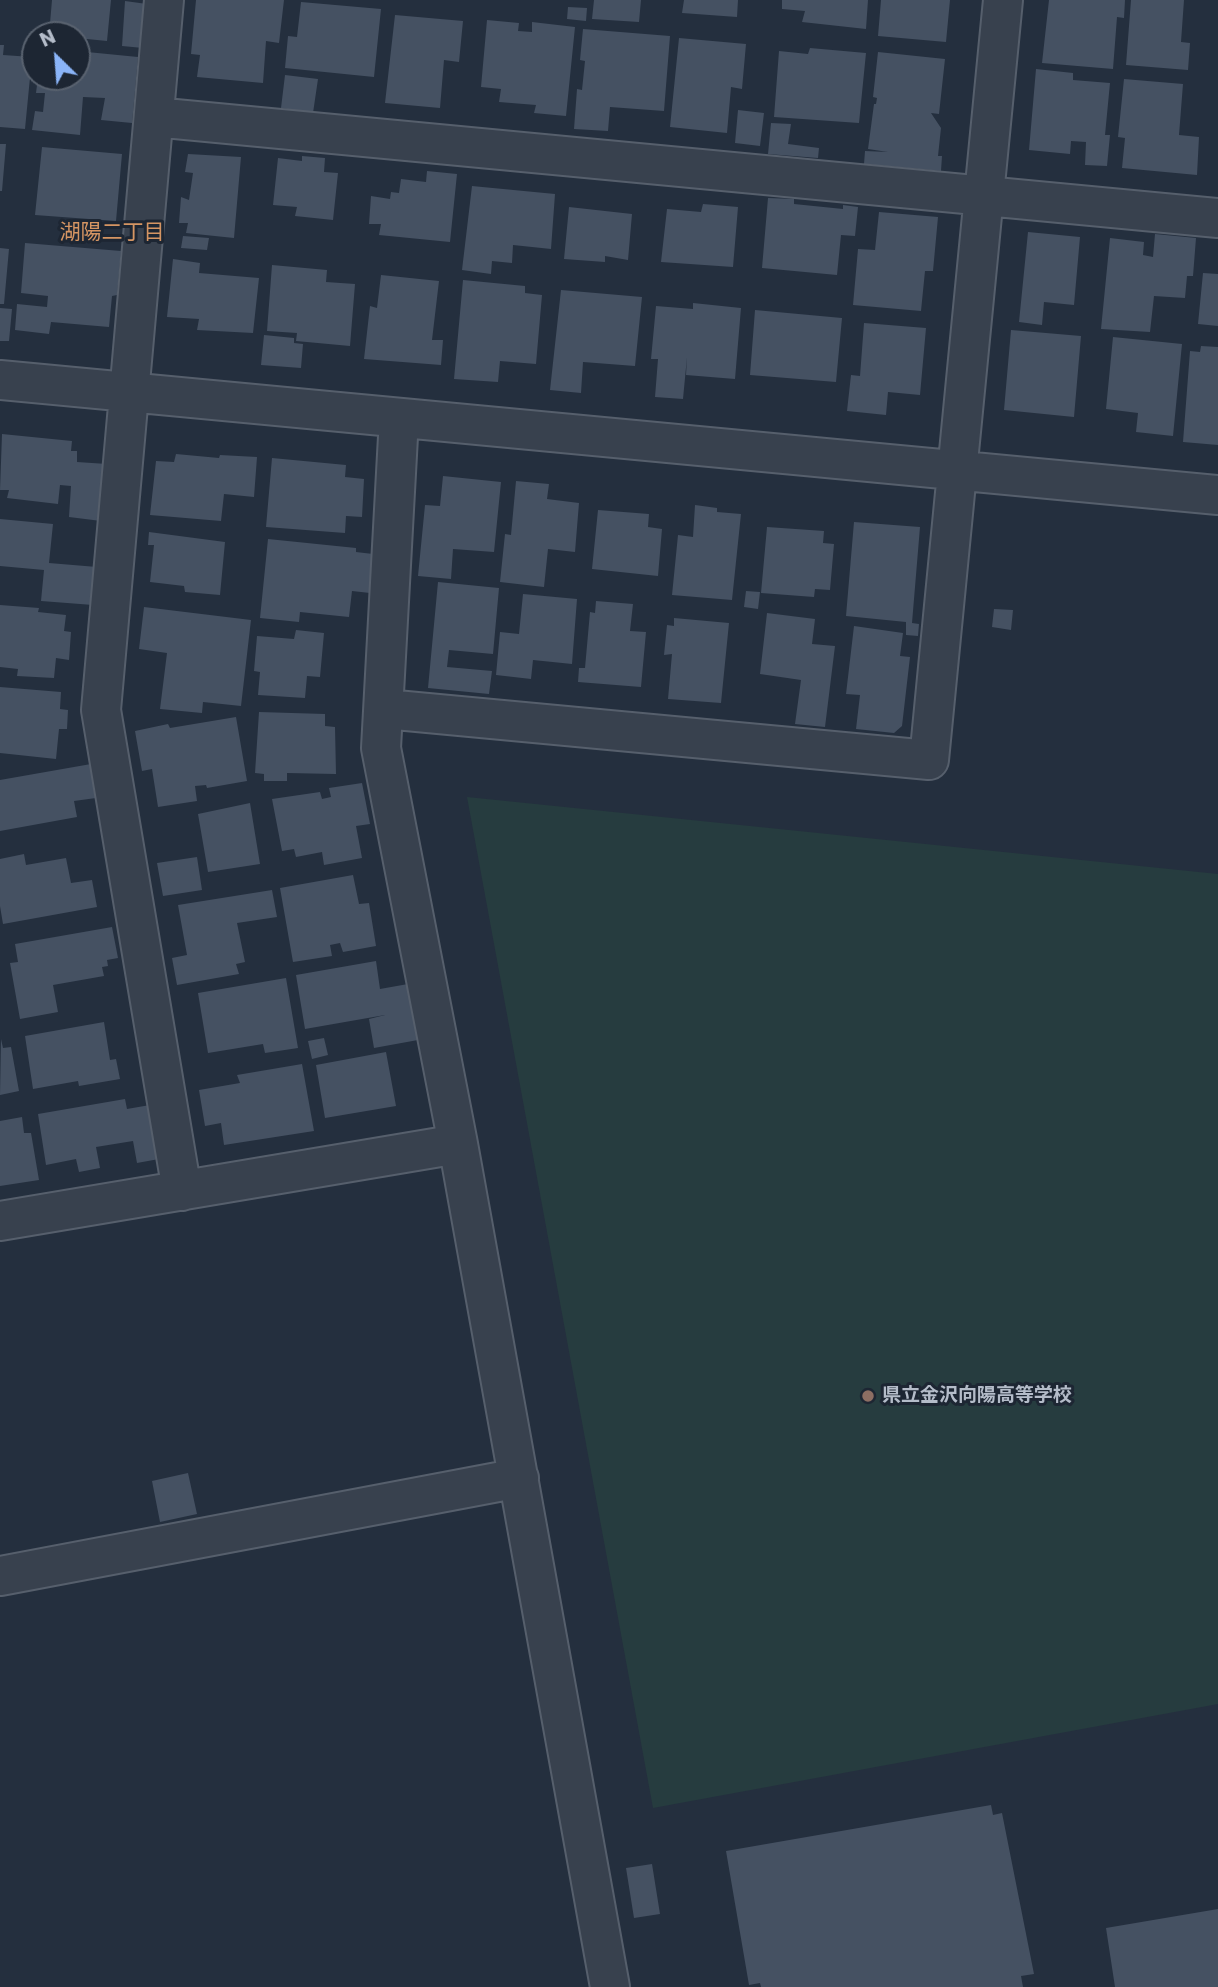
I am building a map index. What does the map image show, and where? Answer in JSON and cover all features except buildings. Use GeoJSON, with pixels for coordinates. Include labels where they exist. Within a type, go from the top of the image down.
{"type":"FeatureCollection","features":[{"type":"Feature","properties":{"kind":"street"},"geometry":{"type":"LineString","coordinates":[[164,0],[102,710],[182,1191]]}},
{"type":"Feature","properties":{"kind":"street"},"geometry":{"type":"LineString","coordinates":[[384,709],[929,760],[1003,0]]}},
{"type":"Feature","properties":{"kind":"street"},"geometry":{"type":"LineString","coordinates":[[154,117],[1218,218]]}},
{"type":"Feature","properties":{"kind":"street"},"geometry":{"type":"LineString","coordinates":[[0,380],[1218,495]]}},
{"type":"Feature","properties":{"kind":"street"},"geometry":{"type":"LineString","coordinates":[[399,418],[381,748],[458,1144],[610,1987]]}},
{"type":"Feature","properties":{"kind":"street"},"geometry":{"type":"LineString","coordinates":[[0,1221],[458,1144]]}},
{"type":"Feature","properties":{"kind":"street"},"geometry":{"type":"LineString","coordinates":[[0,1576],[519,1478]]}},
{"type":"Feature","properties":{"kind":"green space","name":"県立金沢向陽高等学校"},"geometry":{"type":"Polygon","coordinates":[[[467,797],[1218,874],[1218,1704],[653,1808],[467,797]]]}},
{"type":"Feature","properties":{"kind":"place","name":"県立金沢向陽高等学校"},"geometry":{"type":"Point","coordinates":[868,1396]}},
{"type":"Feature","properties":{"kind":"district","name":"湖陽二丁目"},"geometry":{"type":"Point","coordinates":[112,234]}}]}
